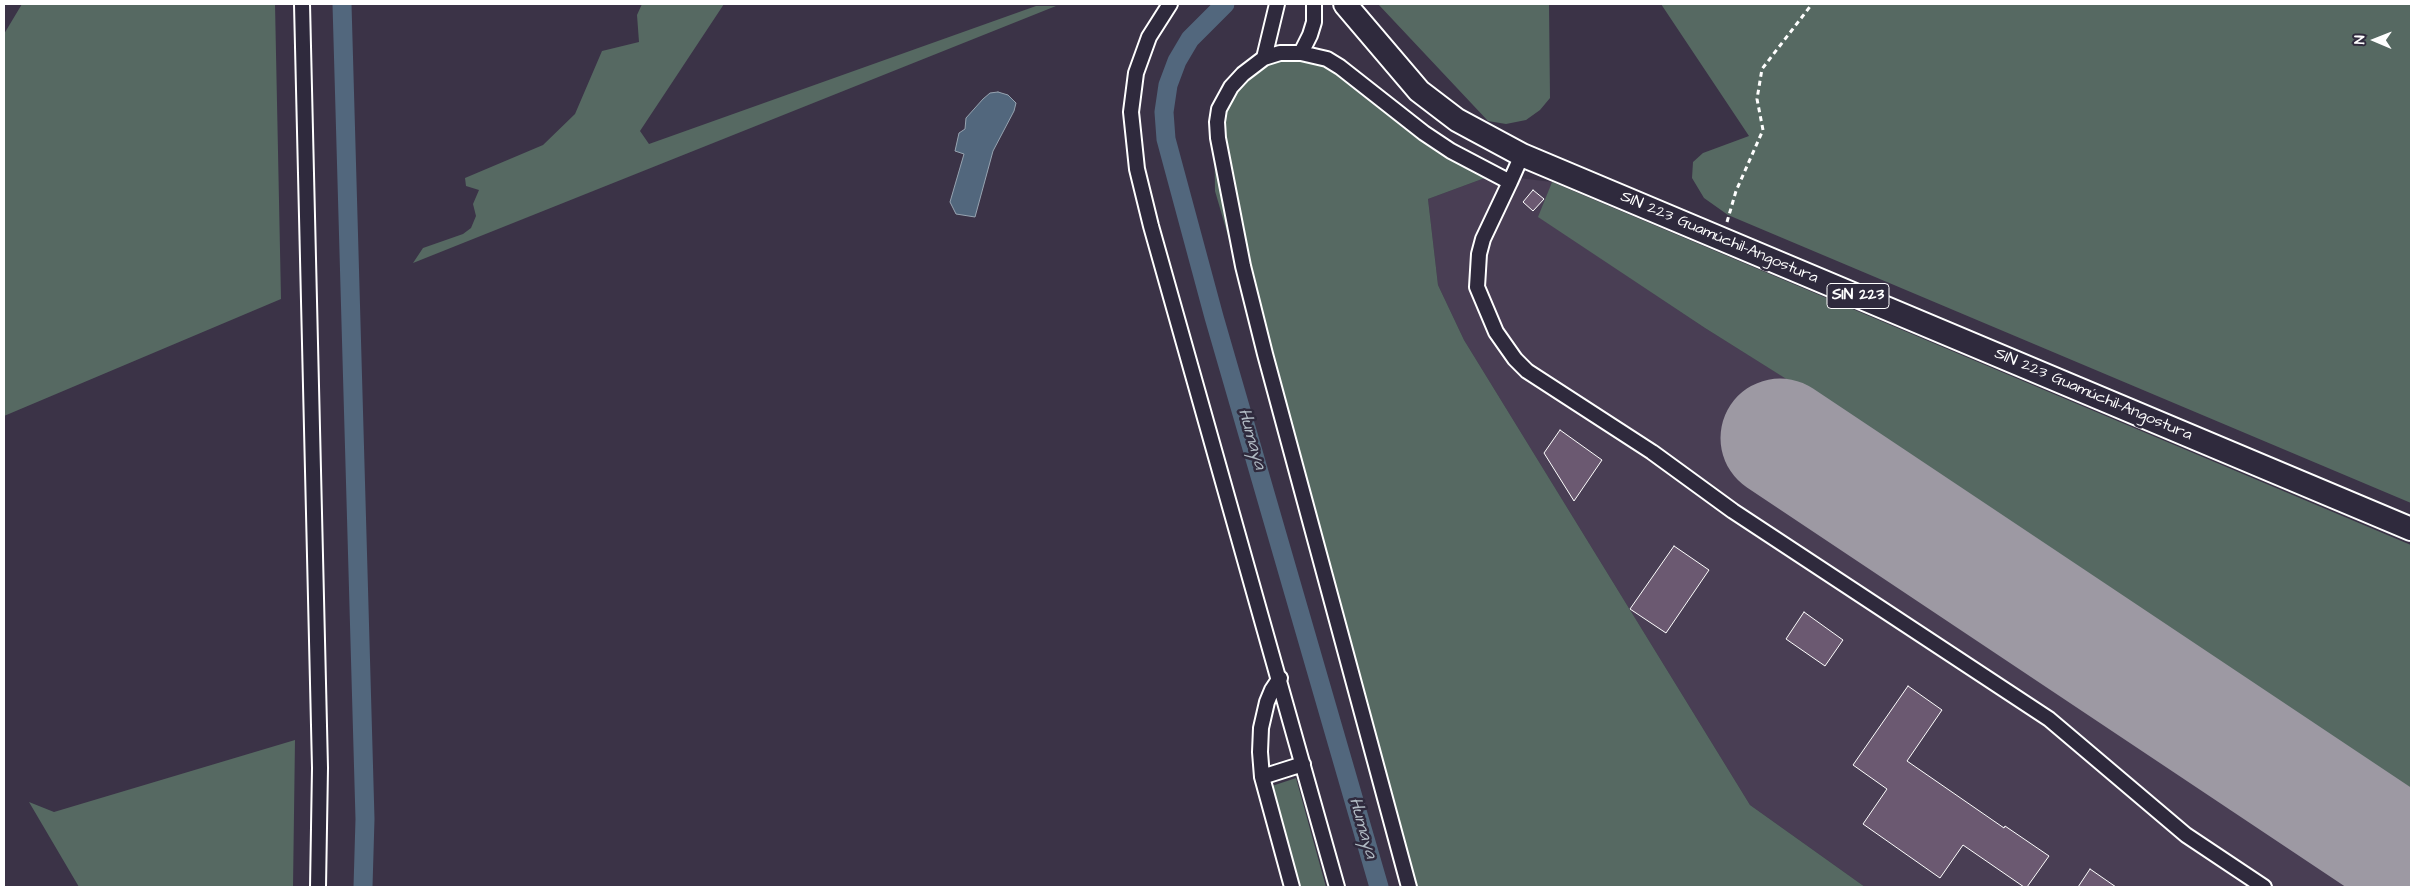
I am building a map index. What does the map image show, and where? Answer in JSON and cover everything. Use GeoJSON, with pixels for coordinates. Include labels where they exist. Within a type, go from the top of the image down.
{"type":"FeatureCollection","features":[{"type":"Feature","properties":{"kind":"main road","name":"SIN 223 Guamúchil-Angostura"},"geometry":{"type":"LineString","coordinates":[[1344,4],[1419,91],[1457,120],[1522,156],[2411,529]]}},
{"type":"Feature","properties":{"kind":"street"},"geometry":{"type":"LineString","coordinates":[[302,4],[320,768],[318,887]]}},
{"type":"Feature","properties":{"kind":"street"},"geometry":{"type":"LineString","coordinates":[[1170,4],[1150,37],[1136,73],[1131,112],[1137,169],[1150,226],[1280,678],[1337,887]]}},
{"type":"Feature","properties":{"kind":"street"},"geometry":{"type":"LineString","coordinates":[[1264,58],[1277,4]]}},
{"type":"Feature","properties":{"kind":"street"},"geometry":{"type":"LineString","coordinates":[[1300,53],[1310,36],[1314,22],[1314,4]]}},
{"type":"Feature","properties":{"kind":"street"},"geometry":{"type":"LineString","coordinates":[[1409,887],[1265,354],[1225,184],[1218,138],[1220,110],[1231,87],[1242,74],[1264,58],[1280,53],[1300,53],[1327,59],[1340,67],[1424,133],[1451,151],[1510,182]]}},
{"type":"Feature","properties":{"kind":"street"},"geometry":{"type":"LineString","coordinates":[[1522,156],[1483,239],[1479,254],[1476,287],[1496,332],[1527,371],[1652,452],[1732,511],[2049,719],[2186,835],[2264,887]]}},
{"type":"Feature","properties":{"kind":"street"},"geometry":{"type":"LineString","coordinates":[[1280,678],[1272,690],[1261,728],[1260,752],[1262,777],[1292,887]]}},
{"type":"Feature","properties":{"kind":"street"},"geometry":{"type":"LineString","coordinates":[[1262,777],[1303,764]]}},
{"type":"Feature","properties":{"kind":"path"},"geometry":{"type":"LineString","coordinates":[[1722,239],[1736,191],[1763,130],[1757,99],[1762,69],[1812,4]]}},
{"type":"Feature","properties":{"kind":"shaded area"},"geometry":{"type":"Polygon","coordinates":[[[1493,175],[1552,182],[1539,217],[1705,328],[2411,769],[2411,887],[1865,887],[1750,805],[1464,340],[1438,285],[1428,199],[1493,175]]]}},
{"type":"Feature","properties":{"kind":"green space"},"geometry":{"type":"Polygon","coordinates":[[[22,4],[275,4],[281,299],[4,416],[4,34],[22,4]]]}},
{"type":"Feature","properties":{"kind":"green space"},"geometry":{"type":"Polygon","coordinates":[[[642,4],[724,4],[640,131],[649,144],[1036,6],[1056,6],[413,263],[423,248],[463,234],[471,228],[476,216],[473,204],[479,190],[466,186],[465,178],[543,145],[575,114],[602,51],[639,42],[637,15],[642,4]]]}},
{"type":"Feature","properties":{"kind":"green space"},"geometry":{"type":"Polygon","coordinates":[[[1378,4],[1549,4],[1550,98],[1540,110],[1526,120],[1506,124],[1488,121],[1378,4]]]}},
{"type":"Feature","properties":{"kind":"green space"},"geometry":{"type":"Polygon","coordinates":[[[1661,4],[2411,4],[2411,503],[1728,215],[1704,198],[1692,178],[1693,162],[1703,153],[1749,136],[1661,4]]]}},
{"type":"Feature","properties":{"kind":"green space"},"geometry":{"type":"Polygon","coordinates":[[[1262,52],[1326,54],[1429,135],[1493,175],[1428,199],[1438,285],[1464,340],[1750,805],[1865,887],[1411,887],[1350,655],[1215,191],[1214,120],[1262,52]]]}},
{"type":"Feature","properties":{"kind":"green space"},"geometry":{"type":"Polygon","coordinates":[[[1552,182],[2411,545],[2411,834],[1791,421],[1807,392],[1705,328],[1538,217],[1552,182]]]}},
{"type":"Feature","properties":{"kind":"green space"},"geometry":{"type":"Polygon","coordinates":[[[295,740],[293,887],[79,887],[29,802],[54,812],[295,740]]]}},
{"type":"Feature","properties":{"kind":"green space"},"geometry":{"type":"Polygon","coordinates":[[[1296,778],[1326,887],[1287,887],[1272,786],[1296,778]]]}},
{"type":"Feature","properties":{"kind":"water"},"geometry":{"type":"Polygon","coordinates":[[[998,92],[1008,95],[1016,103],[1014,111],[993,151],[975,217],[956,214],[950,202],[964,154],[955,151],[959,133],[965,129],[966,118],[983,99],[990,93],[998,92]]]}},
{"type":"Feature","properties":{"kind":"building"},"geometry":{"type":"Polygon","coordinates":[[[1533,190],[1544,199],[1533,211],[1523,202],[1533,190]]]}},
{"type":"Feature","properties":{"kind":"building"},"geometry":{"type":"Polygon","coordinates":[[[1560,430],[1602,460],[1574,501],[1544,453],[1560,430]]]}},
{"type":"Feature","properties":{"kind":"building"},"geometry":{"type":"Polygon","coordinates":[[[1674,546],[1709,570],[1666,633],[1630,609],[1674,546]]]}},
{"type":"Feature","properties":{"kind":"building"},"geometry":{"type":"Polygon","coordinates":[[[1804,612],[1843,640],[1825,666],[1786,639],[1804,612]]]}},
{"type":"Feature","properties":{"kind":"building"},"geometry":{"type":"Polygon","coordinates":[[[1908,686],[1942,710],[1907,761],[2004,828],[2005,826],[2049,856],[2027,887],[2024,887],[1963,845],[1940,878],[1863,824],[1887,789],[1853,765],[1908,686]]]}},
{"type":"Feature","properties":{"kind":"building"},"geometry":{"type":"Polygon","coordinates":[[[2090,869],[2116,887],[2078,887],[2090,869]]]}},
{"type":"Feature","properties":{"kind":"waterway"},"geometry":{"type":"LineString","coordinates":[[342,4],[365,819],[363,887]]}},
{"type":"Feature","properties":{"kind":"waterway","name":"Humaya"},"geometry":{"type":"LineString","coordinates":[[1225,4],[1190,39],[1177,61],[1168,85],[1164,112],[1166,139],[1214,317],[1379,887]]}},
{"type":"Feature","properties":{"kind":"runway"},"geometry":{"type":"LineString","coordinates":[[1780,438],[2411,859]]}}]}
